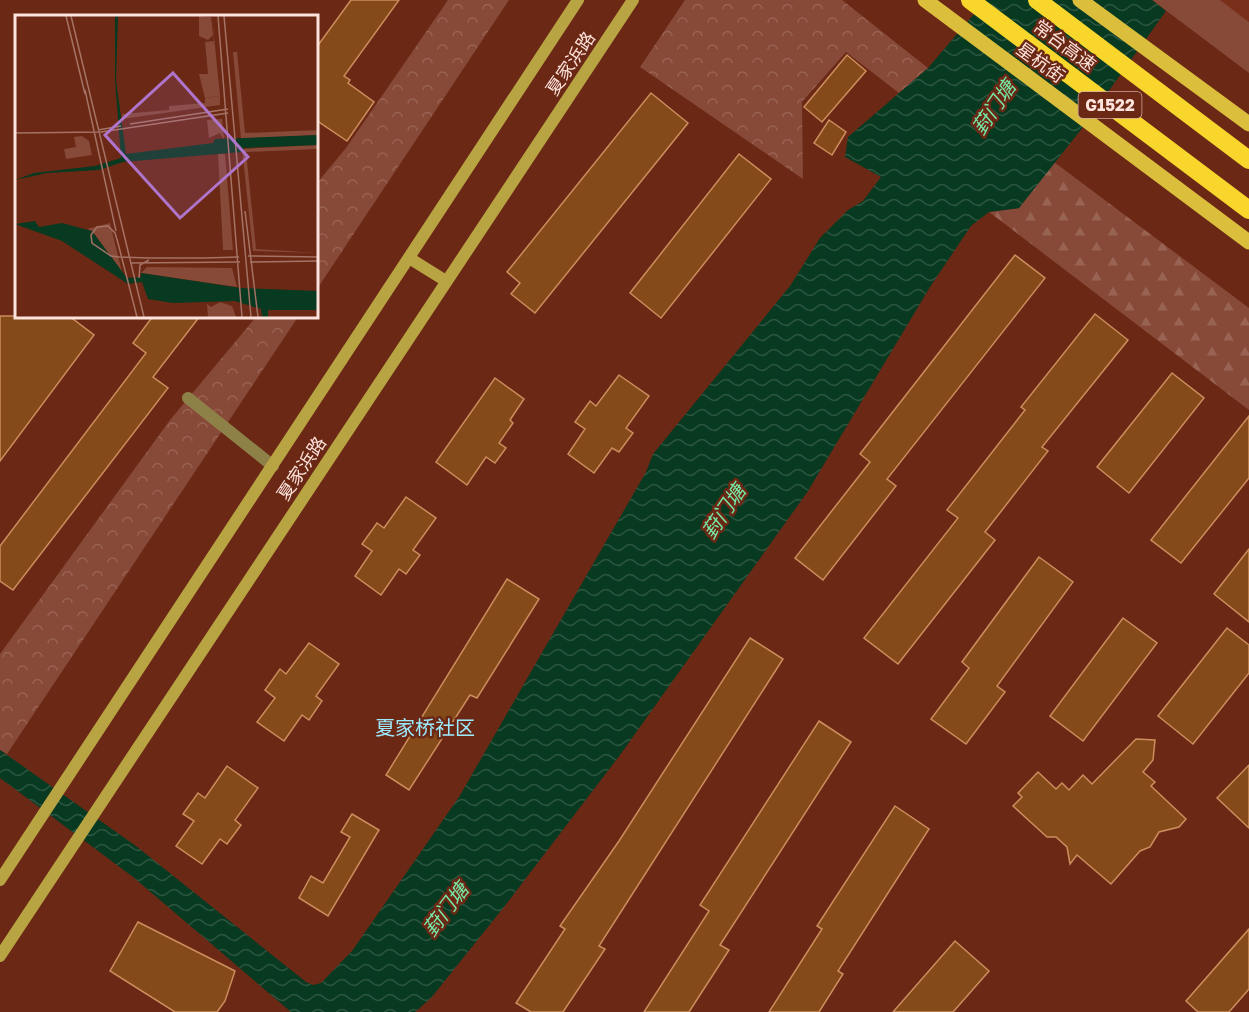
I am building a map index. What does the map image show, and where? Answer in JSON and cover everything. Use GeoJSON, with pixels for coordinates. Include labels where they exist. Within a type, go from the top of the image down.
{"type":"FeatureCollection","features":[{"type":"Feature","properties":{"kind":"highway","name":"常台高速"},"geometry":{"type":"LineString","coordinates":[[970,0],[1249,210]]}},
{"type":"Feature","properties":{"kind":"highway","name":"常台高速"},"geometry":{"type":"LineString","coordinates":[[1037,0],[1249,160]]}},
{"type":"Feature","properties":{"kind":"main road","name":"夏家浜路"},"geometry":{"type":"LineString","coordinates":[[0,880],[578,0]]}},
{"type":"Feature","properties":{"kind":"main road","name":"夏家浜路"},"geometry":{"type":"LineString","coordinates":[[0,956],[72,844],[633,0]]}},
{"type":"Feature","properties":{"kind":"main road","name":"星杭街"},"geometry":{"type":"LineString","coordinates":[[926,0],[1249,242]]}},
{"type":"Feature","properties":{"kind":"main road"},"geometry":{"type":"LineString","coordinates":[[1080,0],[1249,124]]}},
{"type":"Feature","properties":{"kind":"main road"},"geometry":{"type":"LineString","coordinates":[[409,258],[446,281]]}},
{"type":"Feature","properties":{"kind":"street"},"geometry":{"type":"LineString","coordinates":[[188,398],[273,466]]}},
{"type":"Feature","properties":{"kind":"shaded area"},"geometry":{"type":"Polygon","coordinates":[[[1220,0],[1249,0],[1249,22],[1220,0]]]}},
{"type":"Feature","properties":{"kind":"green space"},"geometry":{"type":"Polygon","coordinates":[[[448,0],[509,0],[318,287],[318,182],[346,148],[448,0]]]}},
{"type":"Feature","properties":{"kind":"green space"},"geometry":{"type":"Polygon","coordinates":[[[685,0],[842,0],[928,68],[899,93],[846,52],[802,102],[803,179],[640,67],[685,0]]]}},
{"type":"Feature","properties":{"kind":"green space"},"geometry":{"type":"Polygon","coordinates":[[[1152,0],[1220,0],[1249,22],[1249,73],[1152,0]]]}},
{"type":"Feature","properties":{"kind":"green space"},"geometry":{"type":"Polygon","coordinates":[[[1054,162],[1249,308],[1249,410],[989,212],[1019,208],[1054,162]]]}},
{"type":"Feature","properties":{"kind":"green space"},"geometry":{"type":"Polygon","coordinates":[[[255,318],[297,318],[7,754],[0,750],[0,654],[170,420],[255,318]]]}},
{"type":"Feature","properties":{"kind":"water","name":"葑门塘"},"geometry":{"type":"Polygon","coordinates":[[[986,0],[1152,0],[1166,11],[1080,131],[1019,208],[989,212],[971,226],[930,287],[808,491],[620,755],[504,907],[431,998],[415,1012],[291,1012],[133,877],[0,778],[0,750],[136,846],[306,982],[313,985],[321,983],[352,951],[459,797],[646,472],[653,454],[790,286],[820,238],[848,210],[863,201],[881,177],[845,157],[848,137],[928,68],[986,0]]]}},
{"type":"Feature","properties":{"kind":"building"},"geometry":{"type":"Polygon","coordinates":[[[351,0],[399,0],[344,76],[350,80],[348,83],[374,102],[347,141],[318,121],[318,45],[351,0]]]}},
{"type":"Feature","properties":{"kind":"building"},"geometry":{"type":"Polygon","coordinates":[[[847,55],[866,71],[822,122],[804,107],[847,55]]]}},
{"type":"Feature","properties":{"kind":"building"},"geometry":{"type":"Polygon","coordinates":[[[651,93],[688,123],[535,313],[511,294],[520,283],[507,272],[651,93]]]}},
{"type":"Feature","properties":{"kind":"building"},"geometry":{"type":"Polygon","coordinates":[[[829,120],[846,132],[832,155],[814,143],[829,120]]]}},
{"type":"Feature","properties":{"kind":"building"},"geometry":{"type":"Polygon","coordinates":[[[739,154],[771,179],[661,318],[630,293],[739,154]]]}},
{"type":"Feature","properties":{"kind":"building"},"geometry":{"type":"Polygon","coordinates":[[[1015,255],[1045,278],[887,479],[896,486],[823,580],[795,558],[870,462],[860,454],[1015,255]]]}},
{"type":"Feature","properties":{"kind":"building"},"geometry":{"type":"Polygon","coordinates":[[[1095,314],[1128,340],[1042,447],[1048,451],[985,532],[995,540],[898,664],[864,638],[958,518],[947,510],[1025,410],[1021,407],[1095,314]]]}},
{"type":"Feature","properties":{"kind":"building"},"geometry":{"type":"Polygon","coordinates":[[[0,316],[72,318],[94,335],[0,461],[0,316]]]}},
{"type":"Feature","properties":{"kind":"building"},"geometry":{"type":"Polygon","coordinates":[[[152,318],[198,318],[153,377],[168,388],[13,590],[0,581],[0,546],[146,353],[133,343],[152,318]]]}},
{"type":"Feature","properties":{"kind":"building"},"geometry":{"type":"Polygon","coordinates":[[[1172,373],[1204,398],[1129,493],[1097,467],[1172,373]]]}},
{"type":"Feature","properties":{"kind":"building"},"geometry":{"type":"Polygon","coordinates":[[[619,375],[649,396],[626,428],[633,433],[619,452],[612,448],[594,473],[568,454],[585,429],[575,422],[590,401],[596,406],[619,375]]]}},
{"type":"Feature","properties":{"kind":"building"},"geometry":{"type":"Polygon","coordinates":[[[495,378],[524,399],[510,420],[513,423],[499,443],[506,448],[495,463],[486,457],[467,485],[436,462],[495,378]]]}},
{"type":"Feature","properties":{"kind":"building"},"geometry":{"type":"Polygon","coordinates":[[[1249,416],[1249,478],[1181,563],[1151,540],[1249,416]]]}},
{"type":"Feature","properties":{"kind":"building"},"geometry":{"type":"Polygon","coordinates":[[[406,497],[436,518],[413,550],[420,555],[406,574],[399,569],[381,595],[355,576],[372,551],[362,544],[377,523],[384,528],[406,497]]]}},
{"type":"Feature","properties":{"kind":"building"},"geometry":{"type":"Polygon","coordinates":[[[1249,549],[1249,622],[1214,594],[1249,549]]]}},
{"type":"Feature","properties":{"kind":"building"},"geometry":{"type":"Polygon","coordinates":[[[1039,557],[1073,582],[997,686],[1005,692],[966,744],[931,719],[969,668],[962,662],[1039,557]]]}},
{"type":"Feature","properties":{"kind":"building"},"geometry":{"type":"Polygon","coordinates":[[[507,579],[539,599],[477,698],[470,695],[409,790],[386,775],[507,579]]]}},
{"type":"Feature","properties":{"kind":"building"},"geometry":{"type":"Polygon","coordinates":[[[1123,618],[1157,643],[1083,741],[1050,716],[1123,618]]]}},
{"type":"Feature","properties":{"kind":"building"},"geometry":{"type":"Polygon","coordinates":[[[1227,628],[1249,645],[1249,673],[1193,744],[1158,716],[1227,628]]]}},
{"type":"Feature","properties":{"kind":"building"},"geometry":{"type":"Polygon","coordinates":[[[750,638],[783,659],[599,946],[605,949],[563,1012],[531,1012],[516,1003],[565,929],[560,926],[619,841],[750,638]]]}},
{"type":"Feature","properties":{"kind":"building"},"geometry":{"type":"Polygon","coordinates":[[[309,643],[339,664],[316,696],[322,701],[309,720],[302,715],[284,741],[257,722],[275,698],[265,690],[280,669],[286,674],[309,643]]]}},
{"type":"Feature","properties":{"kind":"building"},"geometry":{"type":"Polygon","coordinates":[[[819,721],[851,742],[720,945],[729,950],[689,1012],[644,1012],[709,911],[700,905],[819,721]]]}},
{"type":"Feature","properties":{"kind":"building"},"geometry":{"type":"Polygon","coordinates":[[[1136,739],[1155,740],[1153,760],[1143,772],[1155,782],[1151,786],[1186,819],[1179,827],[1159,832],[1150,847],[1140,851],[1111,884],[1077,855],[1070,864],[1067,847],[1056,837],[1047,837],[1013,806],[1022,797],[1018,793],[1038,772],[1056,789],[1062,783],[1069,790],[1083,775],[1092,784],[1136,739]]]}},
{"type":"Feature","properties":{"kind":"building"},"geometry":{"type":"Polygon","coordinates":[[[1249,765],[1249,828],[1217,798],[1249,765]]]}},
{"type":"Feature","properties":{"kind":"building"},"geometry":{"type":"Polygon","coordinates":[[[227,766],[258,788],[235,820],[241,825],[227,844],[220,839],[202,864],[176,846],[194,821],[183,814],[198,793],[205,798],[227,766]]]}},
{"type":"Feature","properties":{"kind":"building"},"geometry":{"type":"Polygon","coordinates":[[[895,806],[929,829],[838,971],[843,974],[819,1012],[769,1012],[822,929],[817,926],[895,806]]]}},
{"type":"Feature","properties":{"kind":"building"},"geometry":{"type":"Polygon","coordinates":[[[352,814],[379,830],[328,916],[299,898],[311,876],[323,883],[350,837],[341,832],[352,814]]]}},
{"type":"Feature","properties":{"kind":"building"},"geometry":{"type":"Polygon","coordinates":[[[138,922],[235,971],[225,1001],[217,1012],[175,1012],[110,971],[138,922]]]}},
{"type":"Feature","properties":{"kind":"building"},"geometry":{"type":"Polygon","coordinates":[[[1249,929],[1249,989],[1229,1012],[1198,1012],[1186,1001],[1249,929]]]}},
{"type":"Feature","properties":{"kind":"building"},"geometry":{"type":"Polygon","coordinates":[[[955,941],[989,971],[953,1012],[893,1012],[955,941]]]}},
{"type":"Feature","properties":{"kind":"district","name":"夏家桥社区"},"geometry":{"type":"Point","coordinates":[425,727]}}]}
